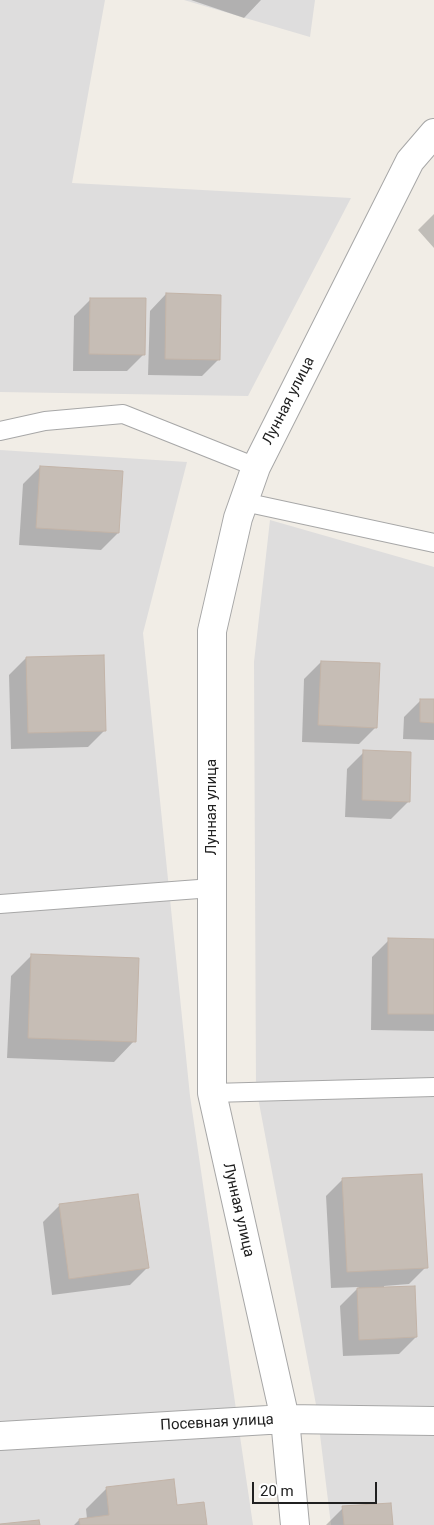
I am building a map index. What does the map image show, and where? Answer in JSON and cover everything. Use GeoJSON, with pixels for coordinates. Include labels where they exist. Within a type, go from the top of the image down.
{"type":"FeatureCollection","features":[{"type":"Feature","properties":{"kind":"street","name":"Лунная улица"},"geometry":{"type":"LineString","coordinates":[[295,1525],[285,1419],[212,1093],[212,632],[238,518],[256,467],[410,161],[434,133]]}},
{"type":"Feature","properties":{"kind":"street","name":"Посевная улица"},"geometry":{"type":"LineString","coordinates":[[0,1436],[285,1419],[434,1421]]}},
{"type":"Feature","properties":{"kind":"lane"},"geometry":{"type":"LineString","coordinates":[[0,430],[45,421],[123,414],[256,467]]}},
{"type":"Feature","properties":{"kind":"lane"},"geometry":{"type":"LineString","coordinates":[[244,502],[434,543]]}},
{"type":"Feature","properties":{"kind":"lane"},"geometry":{"type":"LineString","coordinates":[[0,904],[212,888]]}},
{"type":"Feature","properties":{"kind":"lane"},"geometry":{"type":"LineString","coordinates":[[212,1093],[434,1087]]}},
{"type":"Feature","properties":{"kind":"shaded area"},"geometry":{"type":"Polygon","coordinates":[[[0,0],[105,0],[72,183],[351,198],[248,396],[0,392],[0,0]]]}},
{"type":"Feature","properties":{"kind":"shaded area"},"geometry":{"type":"Polygon","coordinates":[[[184,0],[315,0],[310,37],[184,0]]]}},
{"type":"Feature","properties":{"kind":"shaded area"},"geometry":{"type":"Polygon","coordinates":[[[0,450],[187,462],[143,633],[190,1096],[253,1525],[0,1525],[0,450]]]}},
{"type":"Feature","properties":{"kind":"shaded area"},"geometry":{"type":"Polygon","coordinates":[[[270,520],[434,567],[434,1525],[331,1525],[317,1410],[256,1087],[254,662],[270,520]]]}},
{"type":"Feature","properties":{"kind":"building"},"geometry":{"type":"Polygon","coordinates":[[[166,293],[221,295],[220,360],[165,359],[166,293]]]}},
{"type":"Feature","properties":{"kind":"building"},"geometry":{"type":"Polygon","coordinates":[[[90,298],[146,298],[145,355],[89,354],[90,298]]]}},
{"type":"Feature","properties":{"kind":"building"},"geometry":{"type":"Polygon","coordinates":[[[40,466],[123,471],[119,533],[36,528],[40,466]]]}},
{"type":"Feature","properties":{"kind":"building"},"geometry":{"type":"Polygon","coordinates":[[[104,655],[106,731],[28,733],[26,657],[104,655]]]}},
{"type":"Feature","properties":{"kind":"building"},"geometry":{"type":"Polygon","coordinates":[[[321,661],[380,663],[377,728],[318,725],[321,661]]]}},
{"type":"Feature","properties":{"kind":"building"},"geometry":{"type":"Polygon","coordinates":[[[420,699],[434,699],[434,723],[420,722],[420,699]]]}},
{"type":"Feature","properties":{"kind":"building"},"geometry":{"type":"Polygon","coordinates":[[[363,750],[411,752],[410,802],[362,800],[363,750]]]}},
{"type":"Feature","properties":{"kind":"building"},"geometry":{"type":"Polygon","coordinates":[[[388,938],[434,939],[434,1014],[388,1014],[388,938]]]}},
{"type":"Feature","properties":{"kind":"building"},"geometry":{"type":"Polygon","coordinates":[[[31,954],[139,958],[136,1042],[28,1038],[31,954]]]}},
{"type":"Feature","properties":{"kind":"building"},"geometry":{"type":"Polygon","coordinates":[[[422,1174],[428,1268],[347,1272],[342,1178],[422,1174]]]}},
{"type":"Feature","properties":{"kind":"building"},"geometry":{"type":"Polygon","coordinates":[[[138,1194],[149,1268],[69,1279],[59,1204],[138,1194]]]}},
{"type":"Feature","properties":{"kind":"building"},"geometry":{"type":"Polygon","coordinates":[[[415,1286],[417,1337],[359,1340],[357,1288],[415,1286]]]}},
{"type":"Feature","properties":{"kind":"building"},"geometry":{"type":"Polygon","coordinates":[[[174,1479],[177,1505],[204,1502],[207,1525],[80,1525],[79,1519],[109,1515],[106,1487],[174,1479]]]}},
{"type":"Feature","properties":{"kind":"building"},"geometry":{"type":"Polygon","coordinates":[[[391,1503],[393,1525],[344,1525],[342,1506],[391,1503]]]}},
{"type":"Feature","properties":{"kind":"building"},"geometry":{"type":"Polygon","coordinates":[[[39,1520],[40,1525],[0,1525],[0,1524],[39,1520]]]}}]}
